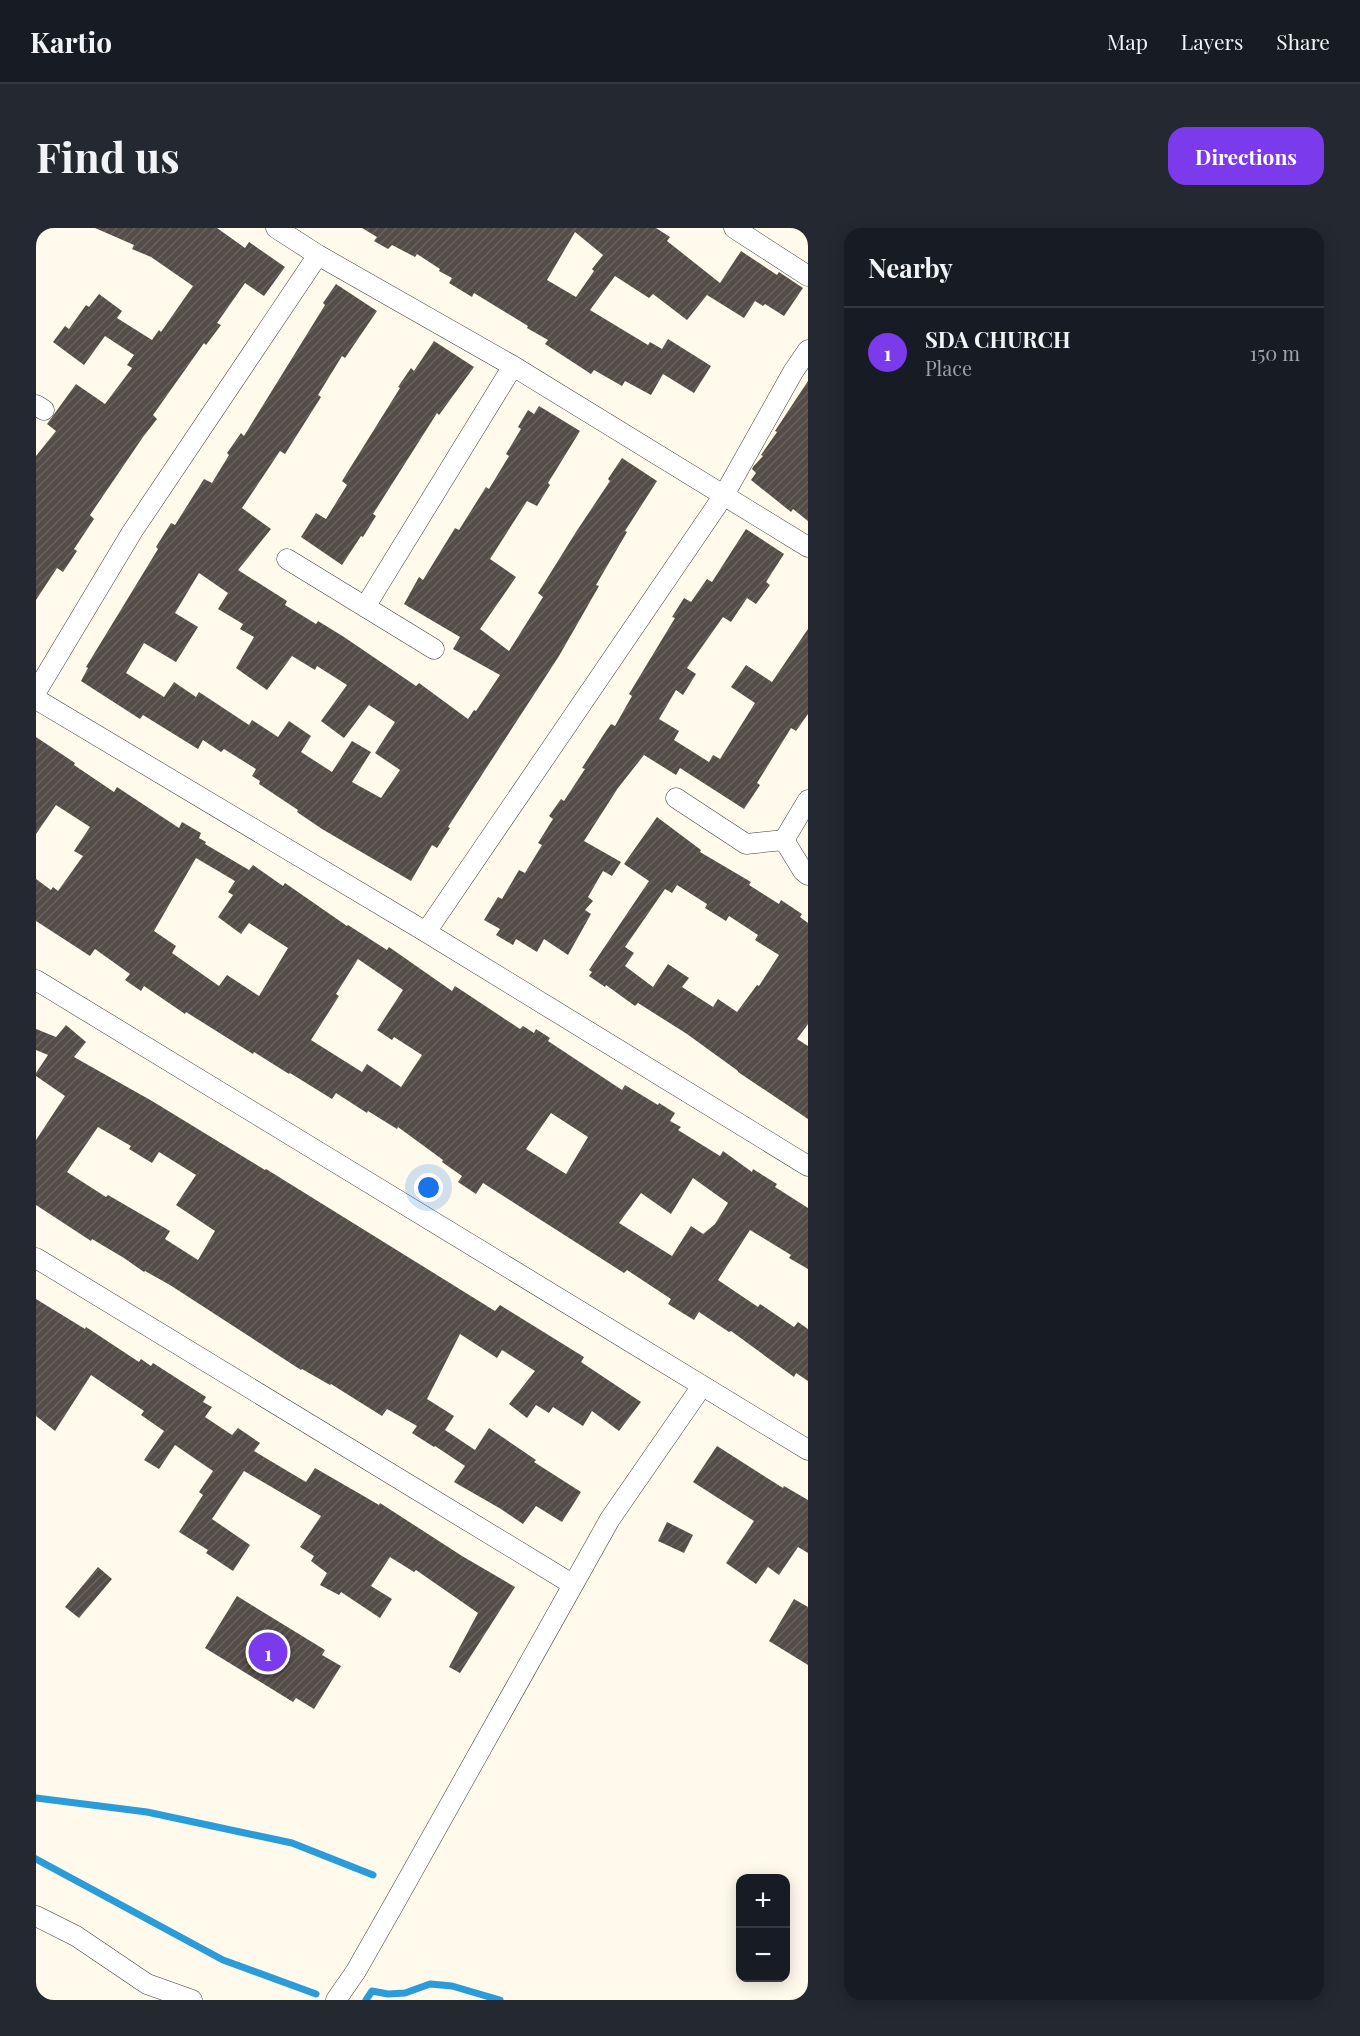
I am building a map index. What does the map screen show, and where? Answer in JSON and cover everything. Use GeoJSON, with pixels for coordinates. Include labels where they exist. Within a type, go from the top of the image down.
{"type":"FeatureCollection","features":[{"type":"Feature","properties":{"kind":"street"},"geometry":{"type":"LineString","coordinates":[[276,228],[318,255],[513,366],[808,547]]}},
{"type":"Feature","properties":{"kind":"street"},"geometry":{"type":"LineString","coordinates":[[734,228],[808,276]]}},
{"type":"Feature","properties":{"kind":"street"},"geometry":{"type":"LineString","coordinates":[[36,692],[132,532],[318,255]]}},
{"type":"Feature","properties":{"kind":"street"},"geometry":{"type":"LineString","coordinates":[[426,932],[724,495],[793,372],[808,350]]}},
{"type":"Feature","properties":{"kind":"street"},"geometry":{"type":"LineString","coordinates":[[365,607],[513,366]]}},
{"type":"Feature","properties":{"kind":"street"},"geometry":{"type":"LineString","coordinates":[[287,559],[434,649]]}},
{"type":"Feature","properties":{"kind":"street"},"geometry":{"type":"LineString","coordinates":[[36,699],[426,932],[808,1166]]}},
{"type":"Feature","properties":{"kind":"street"},"geometry":{"type":"LineString","coordinates":[[676,798],[746,844],[784,840]]}},
{"type":"Feature","properties":{"kind":"street"},"geometry":{"type":"LineString","coordinates":[[784,840],[808,800]]}},
{"type":"Feature","properties":{"kind":"street"},"geometry":{"type":"LineString","coordinates":[[784,840],[803,871],[808,875]]}},
{"type":"Feature","properties":{"kind":"street"},"geometry":{"type":"LineString","coordinates":[[36,980],[808,1450]]}},
{"type":"Feature","properties":{"kind":"street"},"geometry":{"type":"LineString","coordinates":[[36,1258],[572,1584]]}},
{"type":"Feature","properties":{"kind":"street"},"geometry":{"type":"LineString","coordinates":[[336,2000],[393,1906],[610,1519],[702,1386]]}},
{"type":"Feature","properties":{"kind":"street"},"geometry":{"type":"LineString","coordinates":[[36,1916],[76,1936],[147,1984],[192,2000]]}},
{"type":"Feature","properties":{"kind":"building"},"geometry":{"type":"Polygon","coordinates":[[[95,228],[217,228],[245,248],[249,242],[285,267],[264,296],[245,283],[217,323],[221,325],[206,345],[204,343],[153,415],[157,419],[90,515],[94,519],[74,549],[77,551],[63,572],[57,568],[36,600],[36,456],[56,431],[47,424],[76,384],[105,404],[132,368],[127,365],[134,355],[105,336],[84,365],[53,342],[65,326],[69,329],[86,305],[89,307],[99,294],[122,311],[117,318],[152,340],[159,330],[161,332],[193,286],[151,257],[132,249],[134,245],[95,228]]]}},
{"type":"Feature","properties":{"kind":"building"},"geometry":{"type":"Polygon","coordinates":[[[362,228],[656,228],[670,237],[667,241],[720,283],[741,251],[777,275],[779,272],[803,288],[784,316],[765,304],[763,306],[755,301],[744,318],[707,295],[687,320],[653,294],[649,298],[615,276],[590,310],[648,345],[650,342],[662,349],[668,339],[711,366],[694,393],[663,374],[651,395],[625,381],[622,386],[594,370],[591,374],[545,344],[548,340],[527,328],[528,326],[474,293],[472,297],[449,283],[452,278],[417,254],[415,257],[392,245],[388,249],[374,241],[377,237],[362,228]],[[575,232],[547,280],[576,297],[603,255],[575,232]]]}},
{"type":"Feature","properties":{"kind":"building"},"geometry":{"type":"Polygon","coordinates":[[[336,284],[377,311],[345,358],[342,356],[318,395],[321,397],[285,454],[280,451],[242,508],[271,529],[238,570],[287,601],[285,605],[316,624],[318,621],[344,637],[416,686],[419,683],[468,719],[500,675],[453,649],[460,637],[404,604],[419,577],[423,580],[455,528],[459,530],[486,487],[489,489],[509,456],[506,454],[521,429],[518,427],[528,410],[534,414],[539,406],[580,431],[548,483],[550,485],[537,506],[527,501],[490,559],[516,577],[480,629],[509,651],[543,597],[538,593],[610,481],[608,479],[622,458],[657,481],[625,531],[627,532],[596,585],[599,586],[559,656],[448,827],[450,828],[437,848],[432,845],[411,881],[297,812],[298,810],[259,784],[260,781],[252,776],[256,769],[224,749],[221,752],[203,740],[198,749],[143,715],[140,719],[81,681],[88,668],[86,667],[158,549],[156,547],[171,523],[175,525],[204,479],[212,483],[229,455],[227,453],[241,433],[244,436],[325,305],[323,303],[336,284]],[[199,573],[175,613],[198,627],[176,662],[144,643],[126,673],[164,697],[174,682],[196,697],[199,692],[249,725],[252,720],[278,737],[289,721],[311,736],[301,752],[332,772],[352,741],[371,752],[352,782],[381,798],[400,770],[375,753],[395,722],[369,705],[344,738],[321,721],[347,685],[317,666],[315,670],[292,656],[267,690],[236,668],[254,637],[240,629],[243,624],[218,609],[228,593],[199,573]]]}},
{"type":"Feature","properties":{"kind":"building"},"geometry":{"type":"Polygon","coordinates":[[[434,341],[474,367],[439,415],[437,413],[373,514],[376,516],[363,537],[361,536],[342,565],[301,537],[316,513],[326,519],[347,485],[342,481],[400,388],[398,387],[411,368],[414,371],[434,341]]]}},
{"type":"Feature","properties":{"kind":"building"},"geometry":{"type":"Polygon","coordinates":[[[808,381],[808,521],[793,509],[791,512],[751,480],[756,473],[753,467],[763,456],[761,455],[777,432],[775,431],[808,381]]]}},
{"type":"Feature","properties":{"kind":"building"},"geometry":{"type":"Polygon","coordinates":[[[746,529],[784,554],[766,582],[770,585],[756,604],[747,598],[731,622],[723,617],[687,668],[696,674],[683,695],[676,690],[659,719],[679,731],[674,740],[709,762],[713,755],[720,759],[755,703],[731,687],[746,665],[772,682],[808,629],[808,714],[796,731],[791,728],[757,783],[760,785],[744,809],[680,768],[676,775],[644,755],[618,788],[584,841],[621,862],[612,876],[603,871],[588,897],[593,901],[585,910],[591,914],[568,955],[544,939],[537,952],[516,939],[513,945],[496,935],[500,929],[484,920],[498,897],[502,899],[519,870],[525,873],[542,845],[538,843],[553,819],[549,816],[561,799],[564,801],[585,769],[582,768],[611,724],[615,726],[632,696],[629,694],[675,618],[672,617],[684,598],[691,602],[707,579],[712,582],[746,529]]]}},
{"type":"Feature","properties":{"kind":"building"},"geometry":{"type":"Polygon","coordinates":[[[36,737],[114,792],[117,787],[179,828],[182,822],[201,833],[199,838],[206,842],[205,844],[249,870],[253,865],[283,886],[285,883],[347,926],[387,950],[389,947],[452,991],[455,986],[520,1029],[523,1026],[534,1033],[536,1029],[550,1038],[548,1041],[622,1090],[625,1085],[658,1105],[659,1103],[675,1113],[670,1121],[681,1127],[678,1130],[720,1156],[723,1151],[752,1172],[753,1169],[777,1184],[775,1187],[808,1208],[808,1269],[789,1258],[791,1255],[750,1230],[718,1280],[758,1307],[760,1304],[794,1327],[798,1322],[808,1329],[808,1381],[796,1373],[794,1377],[731,1331],[729,1332],[699,1312],[694,1320],[668,1304],[671,1299],[627,1270],[624,1273],[483,1183],[476,1194],[458,1182],[462,1176],[398,1127],[397,1129],[368,1111],[367,1113],[336,1093],[332,1099],[186,1012],[185,1014],[144,986],[141,991],[125,980],[130,974],[95,949],[90,956],[36,921],[36,879],[51,890],[53,887],[58,891],[83,856],[74,851],[90,827],[56,805],[36,834],[36,737]],[[196,858],[154,931],[176,946],[172,953],[219,986],[227,975],[259,996],[288,948],[249,923],[241,934],[218,917],[233,895],[228,892],[235,881],[196,858]],[[358,959],[336,994],[339,996],[311,1040],[362,1072],[367,1064],[401,1087],[422,1055],[394,1037],[392,1040],[377,1030],[403,990],[358,959]],[[551,1113],[526,1149],[566,1174],[588,1137],[551,1113]],[[693,1178],[671,1214],[641,1193],[619,1223],[672,1256],[691,1226],[703,1234],[715,1224],[728,1203],[693,1178]]]}},
{"type":"Feature","properties":{"kind":"building"},"geometry":{"type":"Polygon","coordinates":[[[657,817],[701,850],[700,852],[751,882],[749,885],[779,904],[781,900],[802,914],[800,917],[808,923],[808,1024],[797,1039],[808,1046],[808,1119],[687,1034],[638,1003],[635,1006],[589,976],[592,972],[589,970],[649,881],[624,864],[657,817]],[[677,885],[672,893],[665,889],[625,947],[634,953],[625,966],[653,987],[668,964],[689,978],[682,987],[713,1007],[718,999],[737,1012],[757,985],[759,986],[779,955],[755,940],[758,935],[729,916],[726,921],[705,908],[707,904],[677,885]]]}},
{"type":"Feature","properties":{"kind":"building"},"geometry":{"type":"Polygon","coordinates":[[[66,1025],[86,1042],[74,1057],[266,1169],[495,1311],[500,1305],[584,1357],[581,1362],[641,1402],[619,1431],[592,1411],[583,1426],[553,1407],[549,1413],[536,1405],[527,1418],[509,1404],[535,1371],[502,1350],[497,1358],[460,1334],[427,1399],[454,1416],[445,1430],[475,1450],[489,1428],[536,1460],[534,1462],[581,1492],[562,1522],[536,1506],[523,1524],[454,1482],[465,1466],[412,1433],[417,1426],[387,1409],[382,1416],[331,1384],[301,1370],[170,1285],[144,1272],[92,1239],[91,1241],[36,1205],[36,1140],[65,1096],[36,1076],[48,1055],[36,1050],[36,1029],[56,1037],[66,1025]],[[98,1127],[67,1172],[106,1197],[108,1195],[170,1231],[165,1239],[198,1260],[215,1231],[176,1205],[196,1175],[159,1152],[152,1163],[129,1149],[131,1146],[98,1127]]]}},
{"type":"Feature","properties":{"kind":"building"},"geometry":{"type":"Polygon","coordinates":[[[36,1299],[85,1329],[86,1327],[139,1362],[141,1359],[151,1366],[153,1363],[206,1397],[203,1402],[212,1407],[205,1417],[232,1435],[238,1428],[260,1443],[254,1451],[306,1482],[315,1468],[379,1505],[380,1503],[515,1587],[460,1673],[449,1667],[478,1613],[416,1570],[414,1572],[390,1557],[371,1586],[392,1599],[380,1618],[341,1592],[339,1595],[320,1585],[327,1573],[311,1561],[314,1556],[300,1547],[321,1516],[244,1471],[212,1519],[250,1545],[233,1571],[206,1553],[208,1550],[179,1532],[203,1495],[199,1492],[213,1471],[175,1445],[159,1469],[144,1460],[164,1431],[141,1415],[144,1411],[91,1375],[55,1431],[36,1416],[36,1299]]]}},
{"type":"Feature","properties":{"kind":"building"},"geometry":{"type":"Polygon","coordinates":[[[717,1446],[783,1488],[784,1486],[808,1500],[808,1553],[798,1547],[779,1575],[768,1567],[756,1584],[726,1563],[754,1521],[693,1482],[717,1446]]]}},
{"type":"Feature","properties":{"kind":"building"},"geometry":{"type":"Polygon","coordinates":[[[667,1522],[693,1535],[684,1553],[658,1541],[667,1522]]]}},
{"type":"Feature","properties":{"kind":"building"},"geometry":{"type":"Polygon","coordinates":[[[98,1567],[112,1579],[79,1618],[65,1607],[98,1567]]]}},
{"type":"Feature","properties":{"kind":"building"},"geometry":{"type":"Polygon","coordinates":[[[237,1596],[325,1650],[322,1655],[341,1666],[314,1709],[296,1698],[293,1702],[205,1648],[237,1596]]]}},
{"type":"Feature","properties":{"kind":"building"},"geometry":{"type":"Polygon","coordinates":[[[794,1599],[808,1607],[808,1665],[769,1641],[794,1599]]]}},
{"type":"Feature","properties":{"kind":"waterway"},"geometry":{"type":"LineString","coordinates":[[36,1798],[147,1812],[292,1843],[373,1875]]}},
{"type":"Feature","properties":{"kind":"waterway"},"geometry":{"type":"LineString","coordinates":[[36,1859],[223,1960],[316,1994]]}},
{"type":"Feature","properties":{"kind":"waterway"},"geometry":{"type":"LineString","coordinates":[[366,2000],[372,1991],[388,1994],[405,1993],[430,1984],[452,1986],[500,2000]]}},
{"type":"Feature","properties":{"kind":"place","name":"SDA CHURCH"},"geometry":{"type":"Point","coordinates":[268,1652]}}]}
